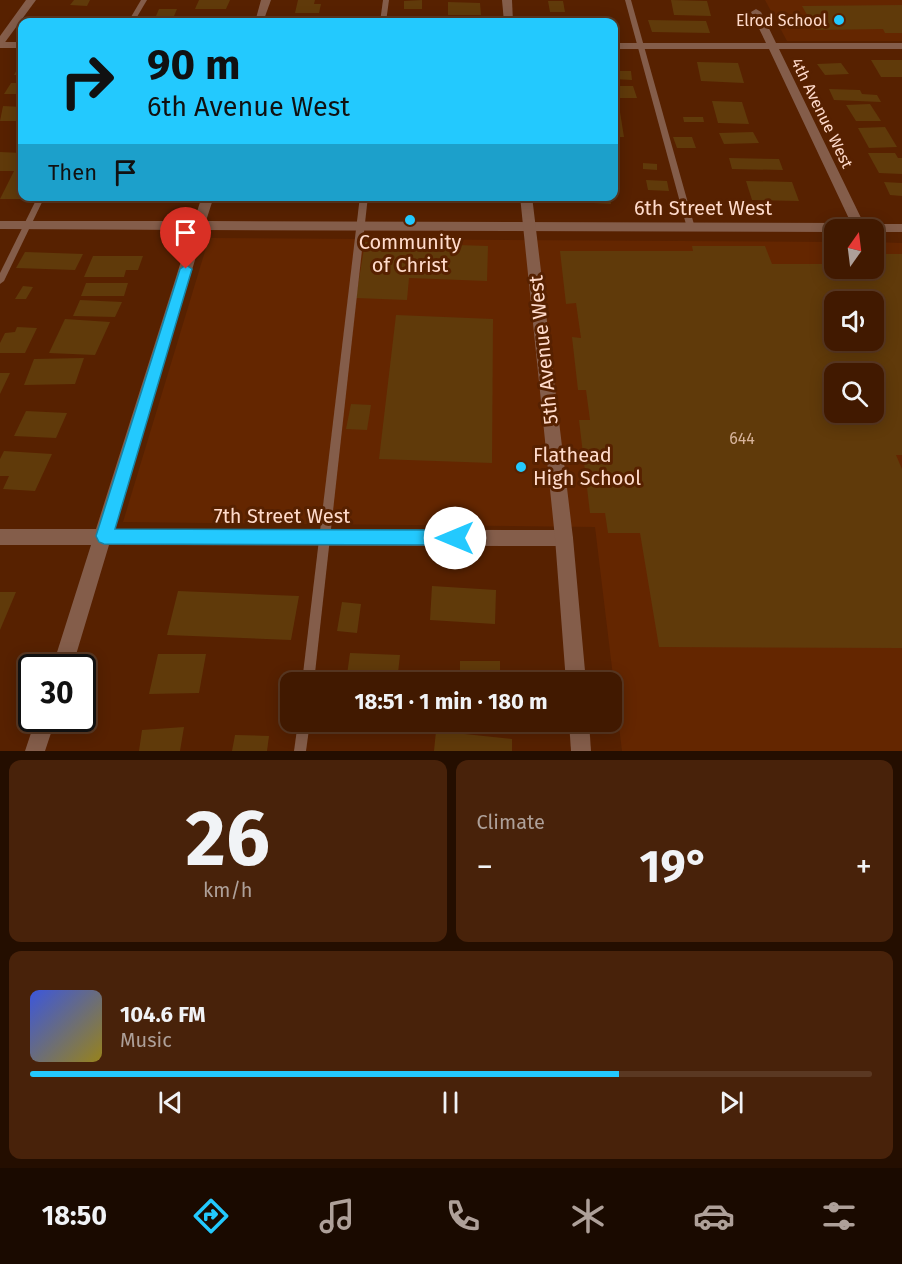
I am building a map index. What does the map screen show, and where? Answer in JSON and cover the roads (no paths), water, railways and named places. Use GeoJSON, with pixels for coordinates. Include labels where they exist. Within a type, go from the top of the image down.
{"type":"FeatureCollection","features":[{"type":"Feature","properties":{"kind":"street"},"geometry":{"type":"LineString","coordinates":[[18,18],[31,0]]}},
{"type":"Feature","properties":{"kind":"street"},"geometry":{"type":"LineString","coordinates":[[260,18],[266,0]]}},
{"type":"Feature","properties":{"kind":"street"},"geometry":{"type":"LineString","coordinates":[[507,0],[509,18]]}},
{"type":"Feature","properties":{"kind":"street","name":"4th Avenue West"},"geometry":{"type":"LineString","coordinates":[[756,12],[856,219]]}},
{"type":"Feature","properties":{"kind":"street"},"geometry":{"type":"LineString","coordinates":[[0,44],[18,18]]}},
{"type":"Feature","properties":{"kind":"street"},"geometry":{"type":"LineString","coordinates":[[0,44],[18,45]]}},
{"type":"Feature","properties":{"kind":"street"},"geometry":{"type":"LineString","coordinates":[[618,46],[901,47]]}},
{"type":"Feature","properties":{"kind":"street"},"geometry":{"type":"LineString","coordinates":[[66,654],[207,201]]}},
{"type":"Feature","properties":{"kind":"street","name":"5th Avenue West"},"geometry":{"type":"LineString","coordinates":[[527,201],[564,538],[575,672]]}},
{"type":"Feature","properties":{"kind":"street","name":"6th Street West"},"geometry":{"type":"LineString","coordinates":[[0,225],[824,228]]}},
{"type":"Feature","properties":{"kind":"street","name":"6th Street West"},"geometry":{"type":"LineString","coordinates":[[884,228],[902,228]]}},
{"type":"Feature","properties":{"kind":"street","name":"7th Street West"},"geometry":{"type":"LineString","coordinates":[[0,537],[564,538]]}},
{"type":"Feature","properties":{"kind":"street"},"geometry":{"type":"LineString","coordinates":[[35,751],[41,732]]}},
{"type":"Feature","properties":{"kind":"street"},"geometry":{"type":"LineString","coordinates":[[580,732],[582,751]]}},
{"type":"Feature","properties":{"kind":"lane"},"geometry":{"type":"LineString","coordinates":[[133,18],[144,0]]}},
{"type":"Feature","properties":{"kind":"lane"},"geometry":{"type":"LineString","coordinates":[[384,18],[386,0]]}},
{"type":"Feature","properties":{"kind":"lane"},"geometry":{"type":"LineString","coordinates":[[628,0],[691,228]]}},
{"type":"Feature","properties":{"kind":"lane"},"geometry":{"type":"LineString","coordinates":[[0,281],[40,201]]}},
{"type":"Feature","properties":{"kind":"lane"},"geometry":{"type":"LineString","coordinates":[[309,672],[363,201]]}},
{"type":"Feature","properties":{"kind":"lane"},"geometry":{"type":"LineString","coordinates":[[300,751],[303,732]]}},
{"type":"Feature","properties":{"kind":"place","name":"Elrod School"},"geometry":{"type":"Point","coordinates":[839,20]}},
{"type":"Feature","properties":{"kind":"place","name":"Community of Christ"},"geometry":{"type":"Point","coordinates":[410,220]}},
{"type":"Feature","properties":{"kind":"place","name":"Flathead High School"},"geometry":{"type":"Point","coordinates":[521,467]}}]}
